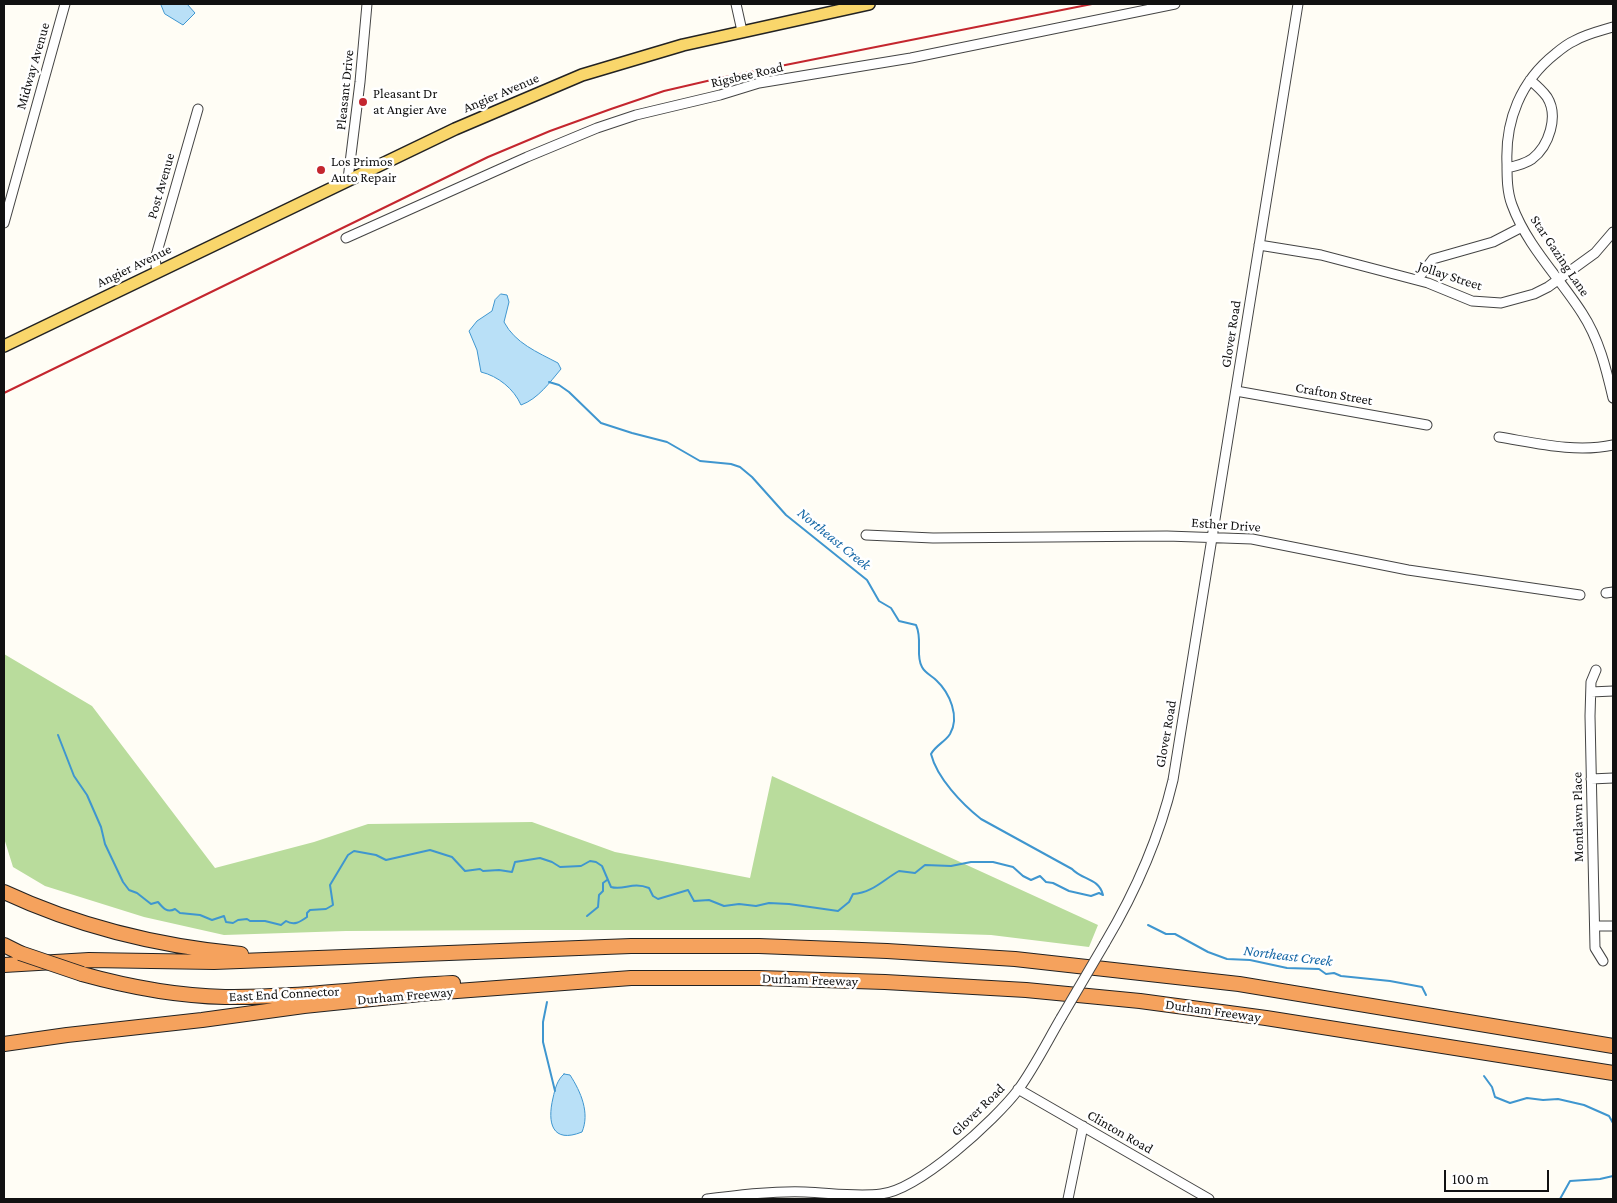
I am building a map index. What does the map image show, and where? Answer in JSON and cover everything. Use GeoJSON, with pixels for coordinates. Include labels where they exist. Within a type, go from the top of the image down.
{"type":"FeatureCollection","features":[{"type":"Feature","properties":{"kind":"highway"},"geometry":{"type":"LineString","coordinates":[[4,892],[79,923],[148,941],[221,952],[311,959]]}},
{"type":"Feature","properties":{"kind":"highway","name":"East End Connector"},"geometry":{"type":"LineString","coordinates":[[4,945],[82,974],[151,990],[223,997],[293,995],[461,982],[631,978]]}},
{"type":"Feature","properties":{"kind":"highway","name":"Durham Freeway"},"geometry":{"type":"LineString","coordinates":[[4,965],[89,960],[214,962],[631,946],[814,947],[951,954],[1239,984],[1613,1046]]}},
{"type":"Feature","properties":{"kind":"highway","name":"Durham Freeway"},"geometry":{"type":"LineString","coordinates":[[4,1044],[67,1034],[367,999],[631,978],[758,978],[840,980],[1076,994],[1258,1017],[1613,1073]]}},
{"type":"Feature","properties":{"kind":"main road","name":"Angier Avenue"},"geometry":{"type":"LineString","coordinates":[[4,346],[455,129],[582,74],[665,50],[742,31],[869,4]]}},
{"type":"Feature","properties":{"kind":"street","name":"Midway Avenue"},"geometry":{"type":"LineString","coordinates":[[4,223],[65,4]]}},
{"type":"Feature","properties":{"kind":"street","name":"Pleasant Drive"},"geometry":{"type":"LineString","coordinates":[[348,180],[367,4]]}},
{"type":"Feature","properties":{"kind":"street"},"geometry":{"type":"LineString","coordinates":[[736,4],[742,31]]}},
{"type":"Feature","properties":{"kind":"street","name":"Rigsbee Road"},"geometry":{"type":"LineString","coordinates":[[346,238],[527,157],[597,128],[636,115],[720,95],[760,83],[911,58],[1175,4]]}},
{"type":"Feature","properties":{"kind":"street","name":"Glover Road"},"geometry":{"type":"LineString","coordinates":[[707,1199],[772,1192],[820,1196],[881,1194],[892,1192],[920,1179],[997,1114],[1018,1089],[1105,943],[1143,872],[1168,798],[1182,729],[1298,4]]}},
{"type":"Feature","properties":{"kind":"street","name":"Star Gazing Lane"},"geometry":{"type":"LineString","coordinates":[[1613,27],[1567,44],[1546,61],[1530,80],[1519,98],[1511,116],[1507,135],[1507,168],[1511,204],[1522,227],[1592,330],[1602,353],[1613,398]]}},
{"type":"Feature","properties":{"kind":"street"},"geometry":{"type":"LineString","coordinates":[[1507,168],[1531,160],[1544,147],[1548,139],[1552,121],[1551,104],[1543,92],[1530,80]]}},
{"type":"Feature","properties":{"kind":"street","name":"Post Avenue"},"geometry":{"type":"LineString","coordinates":[[157,272],[154,260],[198,109]]}},
{"type":"Feature","properties":{"kind":"street"},"geometry":{"type":"LineString","coordinates":[[1418,280],[1433,259],[1493,242],[1522,227]]}},
{"type":"Feature","properties":{"kind":"street","name":"Jollay Street"},"geometry":{"type":"LineString","coordinates":[[1259,245],[1322,255],[1418,280],[1472,300],[1500,303],[1534,294],[1559,279],[1595,253],[1613,232]]}},
{"type":"Feature","properties":{"kind":"street","name":"Crafton Street"},"geometry":{"type":"LineString","coordinates":[[1236,391],[1427,425]]}},
{"type":"Feature","properties":{"kind":"street"},"geometry":{"type":"LineString","coordinates":[[1499,437],[1573,448],[1599,448],[1613,445]]}},
{"type":"Feature","properties":{"kind":"street","name":"Esther Drive"},"geometry":{"type":"LineString","coordinates":[[866,535],[932,538],[1158,536],[1252,539],[1408,570],[1580,595]]}},
{"type":"Feature","properties":{"kind":"street","name":"Montlawn Place"},"geometry":{"type":"LineString","coordinates":[[1596,670],[1591,692],[1595,948],[1603,961]]}},
{"type":"Feature","properties":{"kind":"street"},"geometry":{"type":"LineString","coordinates":[[1591,692],[1613,691]]}},
{"type":"Feature","properties":{"kind":"street"},"geometry":{"type":"LineString","coordinates":[[1591,778],[1613,778]]}},
{"type":"Feature","properties":{"kind":"street"},"geometry":{"type":"LineString","coordinates":[[1595,926],[1613,926]]}},
{"type":"Feature","properties":{"kind":"street","name":"Clinton Road"},"geometry":{"type":"LineString","coordinates":[[1018,1089],[1209,1199]]}},
{"type":"Feature","properties":{"kind":"street"},"geometry":{"type":"LineString","coordinates":[[1068,1199],[1083,1126]]}},
{"type":"Feature","properties":{"kind":"green space"},"geometry":{"type":"Polygon","coordinates":[[[4,654],[92,706],[215,868],[314,842],[368,824],[532,822],[615,852],[750,878],[772,776],[1098,925],[1089,947],[991,935],[834,930],[346,931],[224,935],[144,917],[45,886],[13,867],[4,838],[4,654]]]}},
{"type":"Feature","properties":{"kind":"water"},"geometry":{"type":"Polygon","coordinates":[[[161,4],[187,4],[195,13],[183,25],[165,14],[161,4]]]}},
{"type":"Feature","properties":{"kind":"water"},"geometry":{"type":"Polygon","coordinates":[[[501,294],[507,295],[509,302],[504,322],[514,336],[527,346],[558,363],[561,369],[533,399],[521,405],[505,384],[481,372],[477,350],[469,331],[477,321],[492,311],[495,300],[501,294]]]}},
{"type":"Feature","properties":{"kind":"water"},"geometry":{"type":"Polygon","coordinates":[[[564,1074],[570,1075],[581,1095],[585,1110],[582,1132],[572,1135],[558,1133],[554,1129],[551,1116],[555,1091],[558,1082],[564,1074]]]}},
{"type":"Feature","properties":{"kind":"waterway"},"geometry":{"type":"LineString","coordinates":[[58,735],[74,776],[87,795],[101,827],[105,844],[123,882],[129,890],[137,893],[151,904],[158,902],[167,910],[175,909],[180,913],[200,915],[212,920],[224,916],[226,922],[233,923],[238,920],[247,919],[281,925],[286,921],[292,923],[299,922],[307,917],[307,913],[310,910],[326,909],[333,905],[330,885],[348,855],[354,851],[376,855],[386,860],[430,850],[452,857],[465,871],[480,869],[483,871],[499,870],[512,872],[515,862],[540,858],[560,867],[581,866],[590,861],[602,866],[611,887],[643,886],[649,888],[653,896],[658,899],[688,890],[694,901],[709,900],[724,906],[739,904],[756,906],[769,903],[838,911],[849,902],[853,894],[872,889],[899,871],[915,873],[925,865],[951,866],[971,862],[993,862],[1013,867],[1031,880],[1040,876],[1046,882],[1053,883],[1069,891],[1091,896],[1099,893],[1103,895],[1101,889],[1094,882],[981,819],[958,798],[944,781],[931,754],[950,734],[953,727],[954,713],[946,692],[922,667],[919,657],[919,636],[916,625],[899,621],[891,608],[879,601],[867,580],[786,515],[752,477],[740,467],[731,464],[700,461],[667,442],[601,423],[569,392],[559,385],[549,382]]}},
{"type":"Feature","properties":{"kind":"waterway"},"geometry":{"type":"LineString","coordinates":[[587,916],[598,907],[599,895],[603,891],[603,883],[607,880]]}},
{"type":"Feature","properties":{"kind":"waterway","name":"Northeast Creek"},"geometry":{"type":"LineString","coordinates":[[1148,925],[1166,934],[1175,934],[1208,952],[1227,959],[1250,960],[1287,968],[1319,969],[1326,974],[1334,973],[1341,976],[1390,981],[1422,987],[1426,995]]}},
{"type":"Feature","properties":{"kind":"waterway"},"geometry":{"type":"LineString","coordinates":[[547,1002],[543,1022],[543,1042],[555,1091]]}},
{"type":"Feature","properties":{"kind":"waterway","name":"Northeast Creek"},"geometry":{"type":"LineString","coordinates":[[1484,1076],[1492,1087],[1495,1097],[1510,1103],[1527,1098],[1558,1099],[1584,1105],[1609,1116],[1613,1123]]}},
{"type":"Feature","properties":{"kind":"waterway"},"geometry":{"type":"LineString","coordinates":[[1560,1199],[1570,1181],[1613,1176]]}},
{"type":"Feature","properties":{"kind":"railway"},"geometry":{"type":"LineString","coordinates":[[4,393],[488,157],[550,131],[611,109],[664,91],[720,78],[1092,4]]}},
{"type":"Feature","properties":{"kind":"place","name":"Pleasant Dr at Angier Ave"},"geometry":{"type":"Point","coordinates":[363,102]}},
{"type":"Feature","properties":{"kind":"place","name":"Los Primos Auto Repair"},"geometry":{"type":"Point","coordinates":[321,170]}}]}
